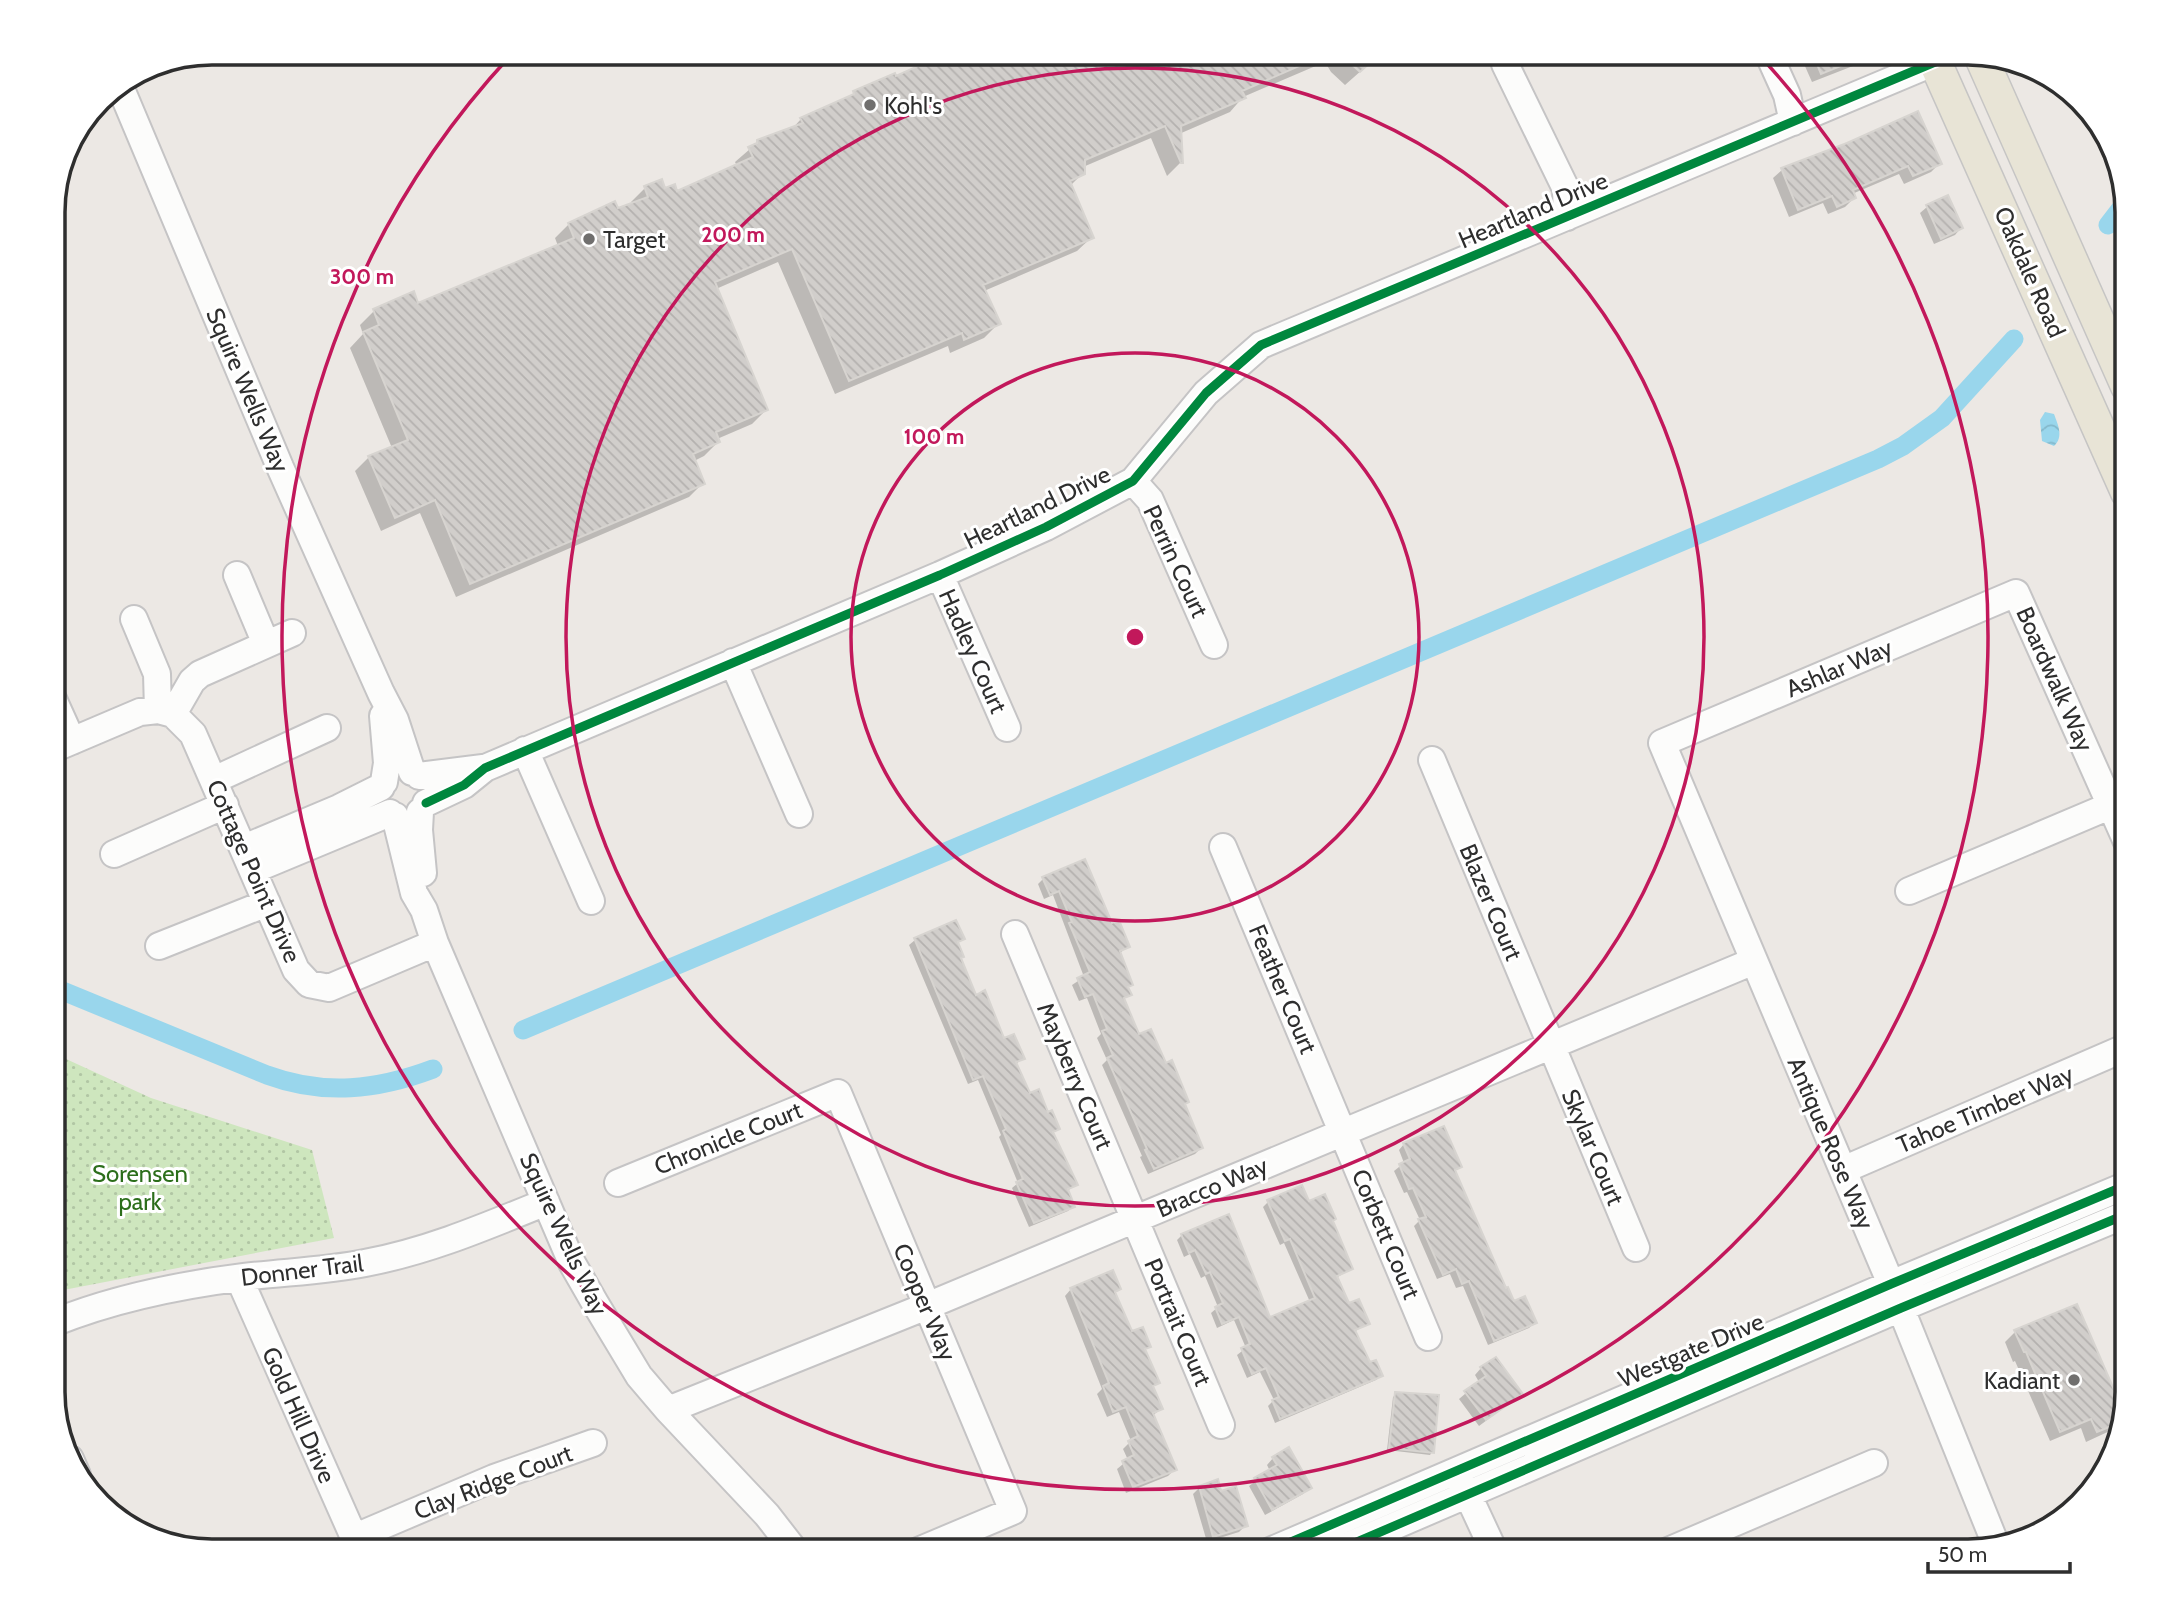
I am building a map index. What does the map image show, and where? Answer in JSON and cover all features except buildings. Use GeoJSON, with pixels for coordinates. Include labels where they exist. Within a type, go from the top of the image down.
{"type":"FeatureCollection","features":[{"type":"Feature","properties":{"kind":"main road","name":"Oakdale Road"},"geometry":{"type":"LineString","coordinates":[[1937,65],[2115,465]]}},
{"type":"Feature","properties":{"kind":"main road","name":"Oakdale Road"},"geometry":{"type":"LineString","coordinates":[[1985,66],[2115,359]]}},
{"type":"Feature","properties":{"kind":"street"},"geometry":{"type":"LineString","coordinates":[[1505,65],[1566,189],[1567,217]]}},
{"type":"Feature","properties":{"kind":"street"},"geometry":{"type":"LineString","coordinates":[[1774,65],[1787,95],[1793,122]]}},
{"type":"Feature","properties":{"kind":"street","name":"Heartland Drive"},"geometry":{"type":"LineString","coordinates":[[315,831],[408,811],[464,785],[485,768],[525,750],[940,575],[1046,527],[1133,481],[1206,393],[1261,345],[1793,122],[1916,65]]}},
{"type":"Feature","properties":{"kind":"street","name":"Squire Wells Way"},"geometry":{"type":"LineString","coordinates":[[124,94],[280,467],[395,720],[416,774]]}},
{"type":"Feature","properties":{"kind":"street","name":"Perrin Court"},"geometry":{"type":"LineString","coordinates":[[1133,481],[1150,500],[1214,645]]}},
{"type":"Feature","properties":{"kind":"street"},"geometry":{"type":"LineString","coordinates":[[237,575],[266,644]]}},
{"type":"Feature","properties":{"kind":"street","name":"Hadley Court"},"geometry":{"type":"LineString","coordinates":[[940,575],[1007,728]]}},
{"type":"Feature","properties":{"kind":"street","name":"Ashlar Way"},"geometry":{"type":"LineString","coordinates":[[1662,743],[2016,593]]}},
{"type":"Feature","properties":{"kind":"street","name":"Boardwalk Way"},"geometry":{"type":"LineString","coordinates":[[2016,593],[2115,812]]}},
{"type":"Feature","properties":{"kind":"street"},"geometry":{"type":"LineString","coordinates":[[134,619],[156,667],[165,712]]}},
{"type":"Feature","properties":{"kind":"street"},"geometry":{"type":"LineString","coordinates":[[65,744],[140,712],[165,712],[200,674],[292,633]]}},
{"type":"Feature","properties":{"kind":"street"},"geometry":{"type":"LineString","coordinates":[[733,662],[799,814]]}},
{"type":"Feature","properties":{"kind":"street","name":"Squire Wells Way"},"geometry":{"type":"LineString","coordinates":[[381,693],[387,763],[383,785]]}},
{"type":"Feature","properties":{"kind":"street","name":"Cottage Point Drive"},"geometry":{"type":"LineString","coordinates":[[165,712],[193,734],[296,970],[309,984],[329,988],[435,943]]}},
{"type":"Feature","properties":{"kind":"street"},"geometry":{"type":"LineString","coordinates":[[214,780],[327,728]]}},
{"type":"Feature","properties":{"kind":"street","name":"Antique Rose Way"},"geometry":{"type":"LineString","coordinates":[[1662,743],[1896,1296],[1993,1537]]}},
{"type":"Feature","properties":{"kind":"street"},"geometry":{"type":"LineString","coordinates":[[525,750],[591,901]]}},
{"type":"Feature","properties":{"kind":"street","name":"Blazer Court"},"geometry":{"type":"LineString","coordinates":[[1432,760],[1551,1045]]}},
{"type":"Feature","properties":{"kind":"street","name":"Heartland Drive"},"geometry":{"type":"LineString","coordinates":[[416,774],[433,776],[458,769],[485,768]]}},
{"type":"Feature","properties":{"kind":"street"},"geometry":{"type":"LineString","coordinates":[[248,859],[315,831],[383,785],[397,772],[416,774],[425,784],[428,793],[408,811],[383,806],[380,797],[383,785]]}},
{"type":"Feature","properties":{"kind":"street"},"geometry":{"type":"LineString","coordinates":[[114,854],[225,805]]}},
{"type":"Feature","properties":{"kind":"street"},"geometry":{"type":"LineString","coordinates":[[1909,891],[2112,805]]}},
{"type":"Feature","properties":{"kind":"street","name":"Squire Wells Way"},"geometry":{"type":"LineString","coordinates":[[408,811],[414,893],[424,910],[435,943],[572,1263],[639,1376],[738,1483],[784,1539]]}},
{"type":"Feature","properties":{"kind":"street","name":"Feather Court"},"geometry":{"type":"LineString","coordinates":[[1223,847],[1343,1132]]}},
{"type":"Feature","properties":{"kind":"street"},"geometry":{"type":"LineString","coordinates":[[159,946],[267,903]]}},
{"type":"Feature","properties":{"kind":"street","name":"Mayberry Court"},"geometry":{"type":"LineString","coordinates":[[1016,934],[1135,1219]]}},
{"type":"Feature","properties":{"kind":"street","name":"Bracco Way"},"geometry":{"type":"LineString","coordinates":[[668,1410],[927,1306],[1754,961]]}},
{"type":"Feature","properties":{"kind":"street","name":"Skylar Court"},"geometry":{"type":"LineString","coordinates":[[1551,1045],[1636,1248]]}},
{"type":"Feature","properties":{"kind":"street","name":"Tahoe Timber Way"},"geometry":{"type":"LineString","coordinates":[[1843,1170],[2115,1052]]}},
{"type":"Feature","properties":{"kind":"street","name":"Chronicle Court"},"geometry":{"type":"LineString","coordinates":[[618,1183],[838,1093]]}},
{"type":"Feature","properties":{"kind":"street","name":"Cooper Way"},"geometry":{"type":"LineString","coordinates":[[838,1093],[1013,1511],[948,1539]]}},
{"type":"Feature","properties":{"kind":"street","name":"Corbett Court"},"geometry":{"type":"LineString","coordinates":[[1343,1132],[1428,1336]]}},
{"type":"Feature","properties":{"kind":"street","name":"Westgate Drive"},"geometry":{"type":"LineString","coordinates":[[1307,1539],[1463,1484],[1896,1296],[2115,1191]]}},
{"type":"Feature","properties":{"kind":"street","name":"Donner Trail"},"geometry":{"type":"LineString","coordinates":[[65,1319],[106,1305],[239,1278],[363,1264],[416,1252],[546,1202]]}},
{"type":"Feature","properties":{"kind":"street","name":"Westgate Drive"},"geometry":{"type":"LineString","coordinates":[[1896,1296],[2115,1218]]}},
{"type":"Feature","properties":{"kind":"street","name":"Portrait Court"},"geometry":{"type":"LineString","coordinates":[[1135,1219],[1221,1425]]}},
{"type":"Feature","properties":{"kind":"street","name":"Gold Hill Drive"},"geometry":{"type":"LineString","coordinates":[[239,1278],[353,1539]]}},
{"type":"Feature","properties":{"kind":"street","name":"Clay Ridge Court"},"geometry":{"type":"LineString","coordinates":[[368,1539],[494,1478],[593,1443]]}},
{"type":"Feature","properties":{"kind":"street"},"geometry":{"type":"LineString","coordinates":[[1714,1539],[1874,1463]]}},
{"type":"Feature","properties":{"kind":"street"},"geometry":{"type":"LineString","coordinates":[[1463,1484],[1488,1539]]}},
{"type":"Feature","properties":{"kind":"street","name":"Westgate Drive"},"geometry":{"type":"LineString","coordinates":[[1360,1539],[1463,1484]]}},
{"type":"Feature","properties":{"kind":"green space","name":"Sorensen park"},"geometry":{"type":"Polygon","coordinates":[[[65,1059],[151,1098],[312,1150],[334,1238],[65,1290],[65,1059]]]}},
{"type":"Feature","properties":{"kind":"water"},"geometry":{"type":"Polygon","coordinates":[[[2045,412],[2054,414],[2058,427],[2059,439],[2054,446],[2042,441],[2040,420],[2045,412]]]}},
{"type":"Feature","properties":{"kind":"waterway"},"geometry":{"type":"LineString","coordinates":[[2108,225],[2115,216]]}},
{"type":"Feature","properties":{"kind":"waterway"},"geometry":{"type":"LineString","coordinates":[[523,1030],[1878,459],[1903,446],[1942,418],[2014,339]]}},
{"type":"Feature","properties":{"kind":"waterway"},"geometry":{"type":"LineString","coordinates":[[65,992],[288,1082],[350,1088],[391,1082],[433,1069]]}},
{"type":"Feature","properties":{"kind":"cycle path"},"geometry":{"type":"LineString","coordinates":[[426,803],[464,785],[485,768],[940,575],[1046,527],[1133,481],[1206,393],[1261,345],[1928,65]]}},
{"type":"Feature","properties":{"kind":"cycle path"},"geometry":{"type":"LineString","coordinates":[[1298,1539],[2115,1190]]}},
{"type":"Feature","properties":{"kind":"cycle path"},"geometry":{"type":"LineString","coordinates":[[1364,1539],[2115,1219]]}},
{"type":"Feature","properties":{"kind":"place","name":"Kohl's"},"geometry":{"type":"Point","coordinates":[870,105]}},
{"type":"Feature","properties":{"kind":"place","name":"Target"},"geometry":{"type":"Point","coordinates":[589,239]}},
{"type":"Feature","properties":{"kind":"place","name":"Kadiant"},"geometry":{"type":"Point","coordinates":[2074,1380]}}]}
